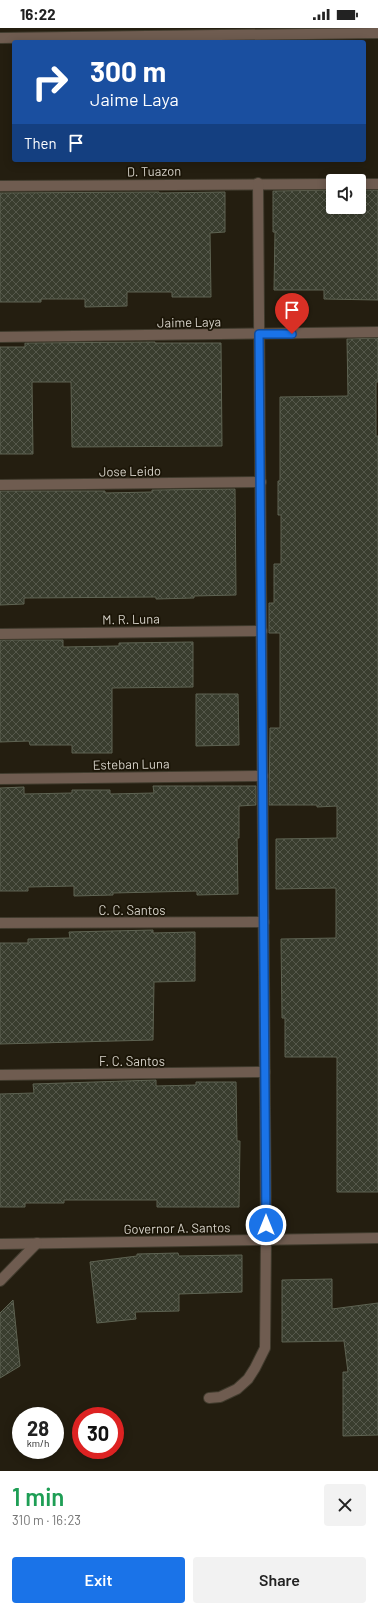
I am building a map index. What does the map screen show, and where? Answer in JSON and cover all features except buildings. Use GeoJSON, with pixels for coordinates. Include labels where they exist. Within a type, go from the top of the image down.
{"type":"FeatureCollection","features":[{"type":"Feature","properties":{"kind":"street"},"geometry":{"type":"LineString","coordinates":[[0,38],[378,33]]}},
{"type":"Feature","properties":{"kind":"street"},"geometry":{"type":"LineString","coordinates":[[209,1398],[220,1397],[237,1389],[248,1379],[265,1348],[265,1072],[258,183]]}},
{"type":"Feature","properties":{"kind":"street","name":"D. Tuazon"},"geometry":{"type":"LineString","coordinates":[[0,186],[258,183],[326,184]]}},
{"type":"Feature","properties":{"kind":"street"},"geometry":{"type":"LineString","coordinates":[[366,184],[378,184]]}},
{"type":"Feature","properties":{"kind":"street","name":"Jaime Laya"},"geometry":{"type":"LineString","coordinates":[[0,337],[378,332]]}},
{"type":"Feature","properties":{"kind":"street","name":"Jose Leido"},"geometry":{"type":"LineString","coordinates":[[0,485],[261,482]]}},
{"type":"Feature","properties":{"kind":"street","name":"M. R. Luna"},"geometry":{"type":"LineString","coordinates":[[0,634],[262,631]]}},
{"type":"Feature","properties":{"kind":"street","name":"Esteban Luna"},"geometry":{"type":"LineString","coordinates":[[0,779],[263,776]]}},
{"type":"Feature","properties":{"kind":"street","name":"C. C. Santos"},"geometry":{"type":"LineString","coordinates":[[0,923],[264,922]]}},
{"type":"Feature","properties":{"kind":"street","name":"F. C. Santos"},"geometry":{"type":"LineString","coordinates":[[0,1075],[265,1072]]}},
{"type":"Feature","properties":{"kind":"street","name":"Governor A. Santos"},"geometry":{"type":"LineString","coordinates":[[0,1244],[378,1238]]}},
{"type":"Feature","properties":{"kind":"street"},"geometry":{"type":"LineString","coordinates":[[0,1281],[37,1243]]}},
{"type":"Feature","properties":{"kind":"route"},"geometry":{"type":"LineString","coordinates":[[266,1225],[259,334],[292,334]]}}]}
